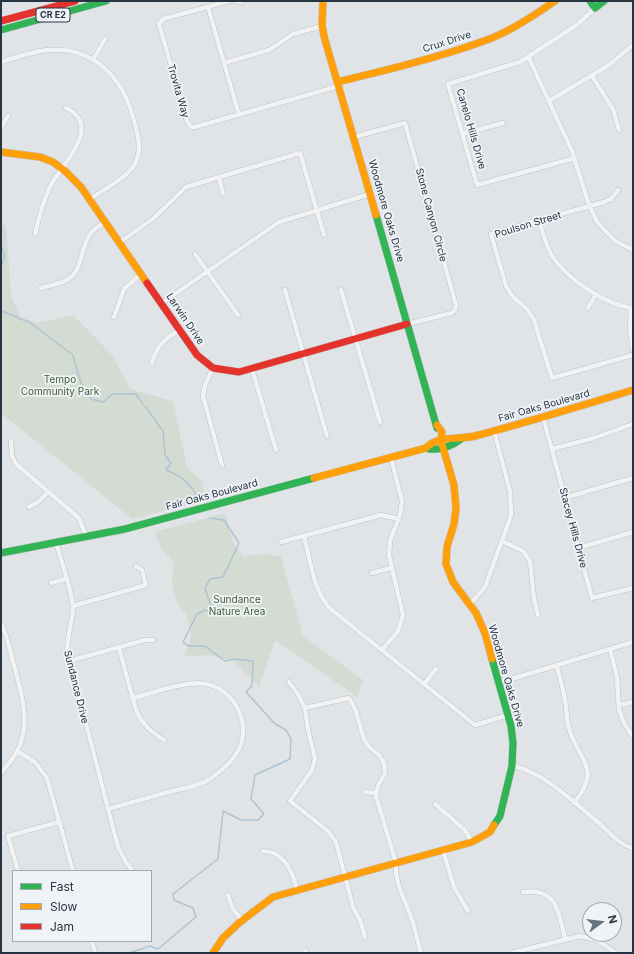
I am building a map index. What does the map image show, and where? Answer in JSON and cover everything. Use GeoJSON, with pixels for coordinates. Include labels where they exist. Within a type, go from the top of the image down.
{"type":"FeatureCollection","features":[{"type":"Feature","properties":{"kind":"street","name":"CR E2"},"geometry":{"type":"LineString","coordinates":[[1,21],[75,1]]}},
{"type":"Feature","properties":{"kind":"street","name":"CR E2"},"geometry":{"type":"LineString","coordinates":[[1,30],[106,1]]}},
{"type":"Feature","properties":{"kind":"street","name":"Trovita Way"},"geometry":{"type":"LineString","coordinates":[[229,1],[163,19],[159,24],[187,121],[191,127],[240,115],[338,84]]}},
{"type":"Feature","properties":{"kind":"street"},"geometry":{"type":"LineString","coordinates":[[236,1],[242,2]]}},
{"type":"Feature","properties":{"kind":"street","name":"Woodmore Oaks Drive"},"geometry":{"type":"LineString","coordinates":[[213,953],[218,945],[242,920],[266,901],[297,890],[472,842],[490,832],[499,820],[505,801],[512,766],[513,743],[508,715],[485,633],[470,604],[453,582],[446,564],[447,546],[454,524],[456,508],[454,485],[442,444],[438,438],[437,425],[322,26],[324,1]]}},
{"type":"Feature","properties":{"kind":"street","name":"Crux Drive"},"geometry":{"type":"LineString","coordinates":[[338,84],[410,64],[492,38],[526,21],[555,1]]}},
{"type":"Feature","properties":{"kind":"street"},"geometry":{"type":"LineString","coordinates":[[590,1],[595,8]]}},
{"type":"Feature","properties":{"kind":"street","name":"Canelo Hills Drive"},"geometry":{"type":"LineString","coordinates":[[575,158],[477,185],[448,84],[513,64],[578,24],[604,1]]}},
{"type":"Feature","properties":{"kind":"street"},"geometry":{"type":"LineString","coordinates":[[208,7],[240,115]]}},
{"type":"Feature","properties":{"kind":"street"},"geometry":{"type":"LineString","coordinates":[[224,63],[269,50],[293,34],[322,26]]}},
{"type":"Feature","properties":{"kind":"street"},"geometry":{"type":"LineString","coordinates":[[93,60],[105,39]]}},
{"type":"Feature","properties":{"kind":"street"},"geometry":{"type":"LineString","coordinates":[[550,101],[610,65],[633,45]]}},
{"type":"Feature","properties":{"kind":"street"},"geometry":{"type":"LineString","coordinates":[[1,62],[32,53],[55,50],[71,52],[93,60],[106,69],[122,88],[130,104],[140,145],[137,158],[129,170],[90,199]]}},
{"type":"Feature","properties":{"kind":"street"},"geometry":{"type":"LineString","coordinates":[[528,56],[575,158],[590,207],[597,222],[605,232],[620,245],[633,250]]}},
{"type":"Feature","properties":{"kind":"street"},"geometry":{"type":"LineString","coordinates":[[592,76],[613,109],[619,130]]}},
{"type":"Feature","properties":{"kind":"street"},"geometry":{"type":"LineString","coordinates":[[35,234],[45,198],[51,184],[77,148],[81,136],[81,129],[76,116],[66,108]]}},
{"type":"Feature","properties":{"kind":"street"},"geometry":{"type":"LineString","coordinates":[[1,127],[8,116]]}},
{"type":"Feature","properties":{"kind":"street","name":"Stone Canyon Circle"},"geometry":{"type":"LineString","coordinates":[[354,137],[404,123],[421,176],[456,305],[455,310],[452,313],[407,324]]}},
{"type":"Feature","properties":{"kind":"street"},"geometry":{"type":"LineString","coordinates":[[462,134],[503,123]]}},
{"type":"Feature","properties":{"kind":"street","name":"Larwin Drive"},"geometry":{"type":"LineString","coordinates":[[1,152],[34,155],[53,162],[76,181],[120,242],[197,355],[213,368]]}},
{"type":"Feature","properties":{"kind":"street"},"geometry":{"type":"LineString","coordinates":[[120,242],[154,218],[182,189],[190,185],[300,153],[324,235]]}},
{"type":"Feature","properties":{"kind":"street"},"geometry":{"type":"LineString","coordinates":[[219,177],[223,194]]}},
{"type":"Feature","properties":{"kind":"street","name":"Poulson Street"},"geometry":{"type":"LineString","coordinates":[[618,190],[611,198],[590,207],[491,234],[506,286],[513,297],[527,309],[534,320],[552,378],[633,355]]}},
{"type":"Feature","properties":{"kind":"street"},"geometry":{"type":"LineString","coordinates":[[162,303],[279,222],[371,194]]}},
{"type":"Feature","properties":{"kind":"street"},"geometry":{"type":"LineString","coordinates":[[539,221],[548,249],[561,268],[572,278],[596,294],[616,304],[632,308],[630,331],[633,350]]}},
{"type":"Feature","properties":{"kind":"street"},"geometry":{"type":"LineString","coordinates":[[40,288],[59,283],[72,276],[79,265],[88,237],[96,228],[106,222]]}},
{"type":"Feature","properties":{"kind":"street"},"geometry":{"type":"LineString","coordinates":[[195,254],[238,315]]}},
{"type":"Feature","properties":{"kind":"street"},"geometry":{"type":"LineString","coordinates":[[114,317],[124,289],[141,274]]}},
{"type":"Feature","properties":{"kind":"street"},"geometry":{"type":"LineString","coordinates":[[285,290],[328,436]]}},
{"type":"Feature","properties":{"kind":"street"},"geometry":{"type":"LineString","coordinates":[[341,290],[380,422]]}},
{"type":"Feature","properties":{"kind":"street"},"geometry":{"type":"LineString","coordinates":[[588,308],[596,294]]}},
{"type":"Feature","properties":{"kind":"street"},"geometry":{"type":"LineString","coordinates":[[222,465],[203,396],[205,385],[213,368],[239,372],[304,355],[407,324]]}},
{"type":"Feature","properties":{"kind":"street"},"geometry":{"type":"LineString","coordinates":[[152,363],[154,354],[159,345],[179,330]]}},
{"type":"Feature","properties":{"kind":"street"},"geometry":{"type":"LineString","coordinates":[[252,369],[276,450]]}},
{"type":"Feature","properties":{"kind":"street","name":"Fair Oaks Boulevard"},"geometry":{"type":"LineString","coordinates":[[1,553],[125,529],[426,448],[431,450],[442,444],[454,444],[461,439],[494,431],[633,390]]}},
{"type":"Feature","properties":{"kind":"street","name":"Stacey Hills Drive"},"geometry":{"type":"LineString","coordinates":[[543,416],[592,598],[633,588]]}},
{"type":"Feature","properties":{"kind":"street"},"geometry":{"type":"LineString","coordinates":[[552,449],[594,438],[633,424]]}},
{"type":"Feature","properties":{"kind":"street"},"geometry":{"type":"LineString","coordinates":[[470,604],[485,587],[511,516],[511,499],[494,431]]}},
{"type":"Feature","properties":{"kind":"street"},"geometry":{"type":"LineString","coordinates":[[11,441],[12,456],[16,464],[79,518],[83,523],[86,536]]}},
{"type":"Feature","properties":{"kind":"street"},"geometry":{"type":"LineString","coordinates":[[382,650],[398,631],[404,615],[391,568],[389,555],[390,541],[399,519],[402,501],[391,458]]}},
{"type":"Feature","properties":{"kind":"street"},"geometry":{"type":"LineString","coordinates":[[564,498],[633,478]]}},
{"type":"Feature","properties":{"kind":"street"},"geometry":{"type":"LineString","coordinates":[[29,507],[38,502],[48,492]]}},
{"type":"Feature","properties":{"kind":"street"},"geometry":{"type":"LineString","coordinates":[[281,542],[381,515],[388,515],[399,519]]}},
{"type":"Feature","properties":{"kind":"street"},"geometry":{"type":"LineString","coordinates":[[578,548],[633,532]]}},
{"type":"Feature","properties":{"kind":"street"},"geometry":{"type":"LineString","coordinates":[[304,536],[319,592],[325,604],[475,725],[508,715]]}},
{"type":"Feature","properties":{"kind":"street","name":"Sundance Drive"},"geometry":{"type":"LineString","coordinates":[[56,542],[73,606],[72,619],[66,640],[70,661],[118,848],[132,870]]}},
{"type":"Feature","properties":{"kind":"street"},"geometry":{"type":"LineString","coordinates":[[502,542],[523,551],[530,561],[533,594],[538,615]]}},
{"type":"Feature","properties":{"kind":"street"},"geometry":{"type":"LineString","coordinates":[[73,606],[146,585],[142,570],[136,566]]}},
{"type":"Feature","properties":{"kind":"street"},"geometry":{"type":"LineString","coordinates":[[372,573],[391,568]]}},
{"type":"Feature","properties":{"kind":"street"},"geometry":{"type":"LineString","coordinates":[[51,583],[66,579]]}},
{"type":"Feature","properties":{"kind":"street"},"geometry":{"type":"LineString","coordinates":[[1,624],[5,632],[25,709],[24,728],[17,751],[1,772]]}},
{"type":"Feature","properties":{"kind":"street"},"geometry":{"type":"LineString","coordinates":[[70,661],[145,640],[153,640]]}},
{"type":"Feature","properties":{"kind":"street"},"geometry":{"type":"LineString","coordinates":[[498,683],[557,667],[633,642]]}},
{"type":"Feature","properties":{"kind":"street"},"geometry":{"type":"LineString","coordinates":[[119,648],[136,710],[144,725],[164,740]]}},
{"type":"Feature","properties":{"kind":"street"},"geometry":{"type":"LineString","coordinates":[[610,649],[617,677],[619,705],[624,723],[633,737]]}},
{"type":"Feature","properties":{"kind":"street"},"geometry":{"type":"LineString","coordinates":[[557,667],[571,734],[584,758],[587,769],[586,786],[574,803]]}},
{"type":"Feature","properties":{"kind":"street"},"geometry":{"type":"LineString","coordinates":[[424,684],[436,669]]}},
{"type":"Feature","properties":{"kind":"street"},"geometry":{"type":"LineString","coordinates":[[289,682],[298,694],[305,708],[308,730],[315,758],[312,770],[290,801],[332,835],[338,845],[354,910],[360,920],[365,937]]}},
{"type":"Feature","properties":{"kind":"street"},"geometry":{"type":"LineString","coordinates":[[108,809],[206,781],[232,760],[238,751],[242,740],[243,724],[237,707],[227,695],[213,686],[190,684],[132,698]]}},
{"type":"Feature","properties":{"kind":"street"},"geometry":{"type":"LineString","coordinates":[[305,708],[349,698],[364,740],[369,747],[379,755],[384,763],[385,773],[376,793],[396,863],[396,870],[403,900],[413,920],[421,953]]}},
{"type":"Feature","properties":{"kind":"street"},"geometry":{"type":"LineString","coordinates":[[619,705],[633,702]]}},
{"type":"Feature","properties":{"kind":"street"},"geometry":{"type":"LineString","coordinates":[[17,751],[35,762],[44,772],[73,870]]}},
{"type":"Feature","properties":{"kind":"street"},"geometry":{"type":"LineString","coordinates":[[512,766],[525,768],[538,775],[615,838],[633,848]]}},
{"type":"Feature","properties":{"kind":"street"},"geometry":{"type":"LineString","coordinates":[[365,792],[376,793]]}},
{"type":"Feature","properties":{"kind":"street"},"geometry":{"type":"LineString","coordinates":[[435,804],[466,830],[472,842]]}},
{"type":"Feature","properties":{"kind":"street"},"geometry":{"type":"LineString","coordinates":[[18,870],[8,836],[59,822]]}},
{"type":"Feature","properties":{"kind":"street"},"geometry":{"type":"LineString","coordinates":[[443,850],[454,887],[468,911]]}},
{"type":"Feature","properties":{"kind":"street"},"geometry":{"type":"LineString","coordinates":[[263,851],[272,852],[287,864],[292,872],[297,890]]}},
{"type":"Feature","properties":{"kind":"street"},"geometry":{"type":"LineString","coordinates":[[523,892],[539,891],[551,900],[557,909],[565,938]]}},
{"type":"Feature","properties":{"kind":"street"},"geometry":{"type":"LineString","coordinates":[[228,895],[234,909],[242,920]]}},
{"type":"Feature","properties":{"kind":"street"},"geometry":{"type":"LineString","coordinates":[[510,953],[565,938],[580,936],[592,937],[616,953]]}},
{"type":"Feature","properties":{"kind":"street"},"geometry":{"type":"LineString","coordinates":[[92,942],[95,953]]}},
{"type":"Feature","properties":{"kind":"green space","name":"Tempo Community Park"},"geometry":{"type":"Polygon","coordinates":[[[1,223],[6,226],[11,296],[20,317],[37,323],[73,315],[113,356],[130,389],[173,401],[187,468],[202,481],[206,500],[132,519],[1,413],[1,223]]]}},
{"type":"Feature","properties":{"kind":"green space","name":"Sundance Nature Area"},"geometry":{"type":"Polygon","coordinates":[[[225,513],[234,544],[243,556],[269,554],[281,557],[303,636],[363,680],[357,697],[275,640],[259,687],[235,662],[210,655],[185,656],[191,636],[188,618],[176,600],[172,583],[174,562],[161,549],[155,532],[225,513]]]}},
{"type":"Feature","properties":{"kind":"waterway"},"geometry":{"type":"LineString","coordinates":[[1,246],[5,256],[1,266]]}},
{"type":"Feature","properties":{"kind":"waterway"},"geometry":{"type":"LineString","coordinates":[[1,311],[17,317]]}},
{"type":"Feature","properties":{"kind":"waterway"},"geometry":{"type":"LineString","coordinates":[[18,318],[29,322],[73,355],[78,374]]}},
{"type":"Feature","properties":{"kind":"waterway"},"geometry":{"type":"LineString","coordinates":[[79,375],[81,383],[91,399],[103,402],[113,394],[136,394],[143,404]]}},
{"type":"Feature","properties":{"kind":"waterway"},"geometry":{"type":"LineString","coordinates":[[145,406],[163,431],[165,455],[171,463],[166,470],[186,482],[200,501]]}},
{"type":"Feature","properties":{"kind":"waterway"},"geometry":{"type":"LineString","coordinates":[[129,953],[150,946],[158,949],[196,917],[193,908],[174,900],[173,894],[218,859],[223,811],[241,820],[258,820],[264,814],[251,799],[255,775],[290,759],[291,739],[286,730],[275,724],[246,692],[252,686],[253,661],[234,659],[225,661],[205,646],[188,646],[183,642],[197,614],[205,610],[209,612],[212,610],[205,588],[210,579],[223,577],[239,543],[224,520],[209,518]]}},
{"type":"Feature","properties":{"kind":"traffic: fast"},"geometry":{"type":"LineString","coordinates":[[1,30],[106,1]]}},
{"type":"Feature","properties":{"kind":"traffic: fast"},"geometry":{"type":"LineString","coordinates":[[590,1],[595,8],[604,1]]}},
{"type":"Feature","properties":{"kind":"traffic: fast"},"geometry":{"type":"LineString","coordinates":[[376,215],[437,428]]}},
{"type":"Feature","properties":{"kind":"traffic: fast"},"geometry":{"type":"LineString","coordinates":[[426,448],[444,448],[461,439]]}},
{"type":"Feature","properties":{"kind":"traffic: fast"},"geometry":{"type":"LineString","coordinates":[[1,553],[125,529],[314,478]]}},
{"type":"Feature","properties":{"kind":"traffic: fast"},"geometry":{"type":"LineString","coordinates":[[492,659],[511,726],[513,743],[512,766],[500,816],[494,825]]}},
{"type":"Feature","properties":{"kind":"traffic: slow"},"geometry":{"type":"LineString","coordinates":[[323,1],[322,26],[325,40],[376,215]]}},
{"type":"Feature","properties":{"kind":"traffic: slow"},"geometry":{"type":"LineString","coordinates":[[338,82],[435,57],[492,38],[516,26],[555,1]]}},
{"type":"Feature","properties":{"kind":"traffic: slow"},"geometry":{"type":"LineString","coordinates":[[1,152],[40,157],[53,162],[65,171],[81,187],[147,283]]}},
{"type":"Feature","properties":{"kind":"traffic: slow"},"geometry":{"type":"LineString","coordinates":[[314,478],[426,448],[436,441],[475,436],[633,390]]}},
{"type":"Feature","properties":{"kind":"traffic: slow"},"geometry":{"type":"LineString","coordinates":[[437,425],[442,432],[441,441],[454,485],[456,508],[454,524],[447,547],[446,564],[453,582],[476,613],[485,633],[492,659]]}},
{"type":"Feature","properties":{"kind":"traffic: slow"},"geometry":{"type":"LineString","coordinates":[[213,953],[223,938],[240,922],[273,897],[472,842],[490,832],[494,825]]}},
{"type":"Feature","properties":{"kind":"traffic: jam"},"geometry":{"type":"LineString","coordinates":[[1,21],[75,1]]}},
{"type":"Feature","properties":{"kind":"traffic: jam"},"geometry":{"type":"LineString","coordinates":[[147,283],[197,355],[213,368],[239,372],[407,324]]}}]}
